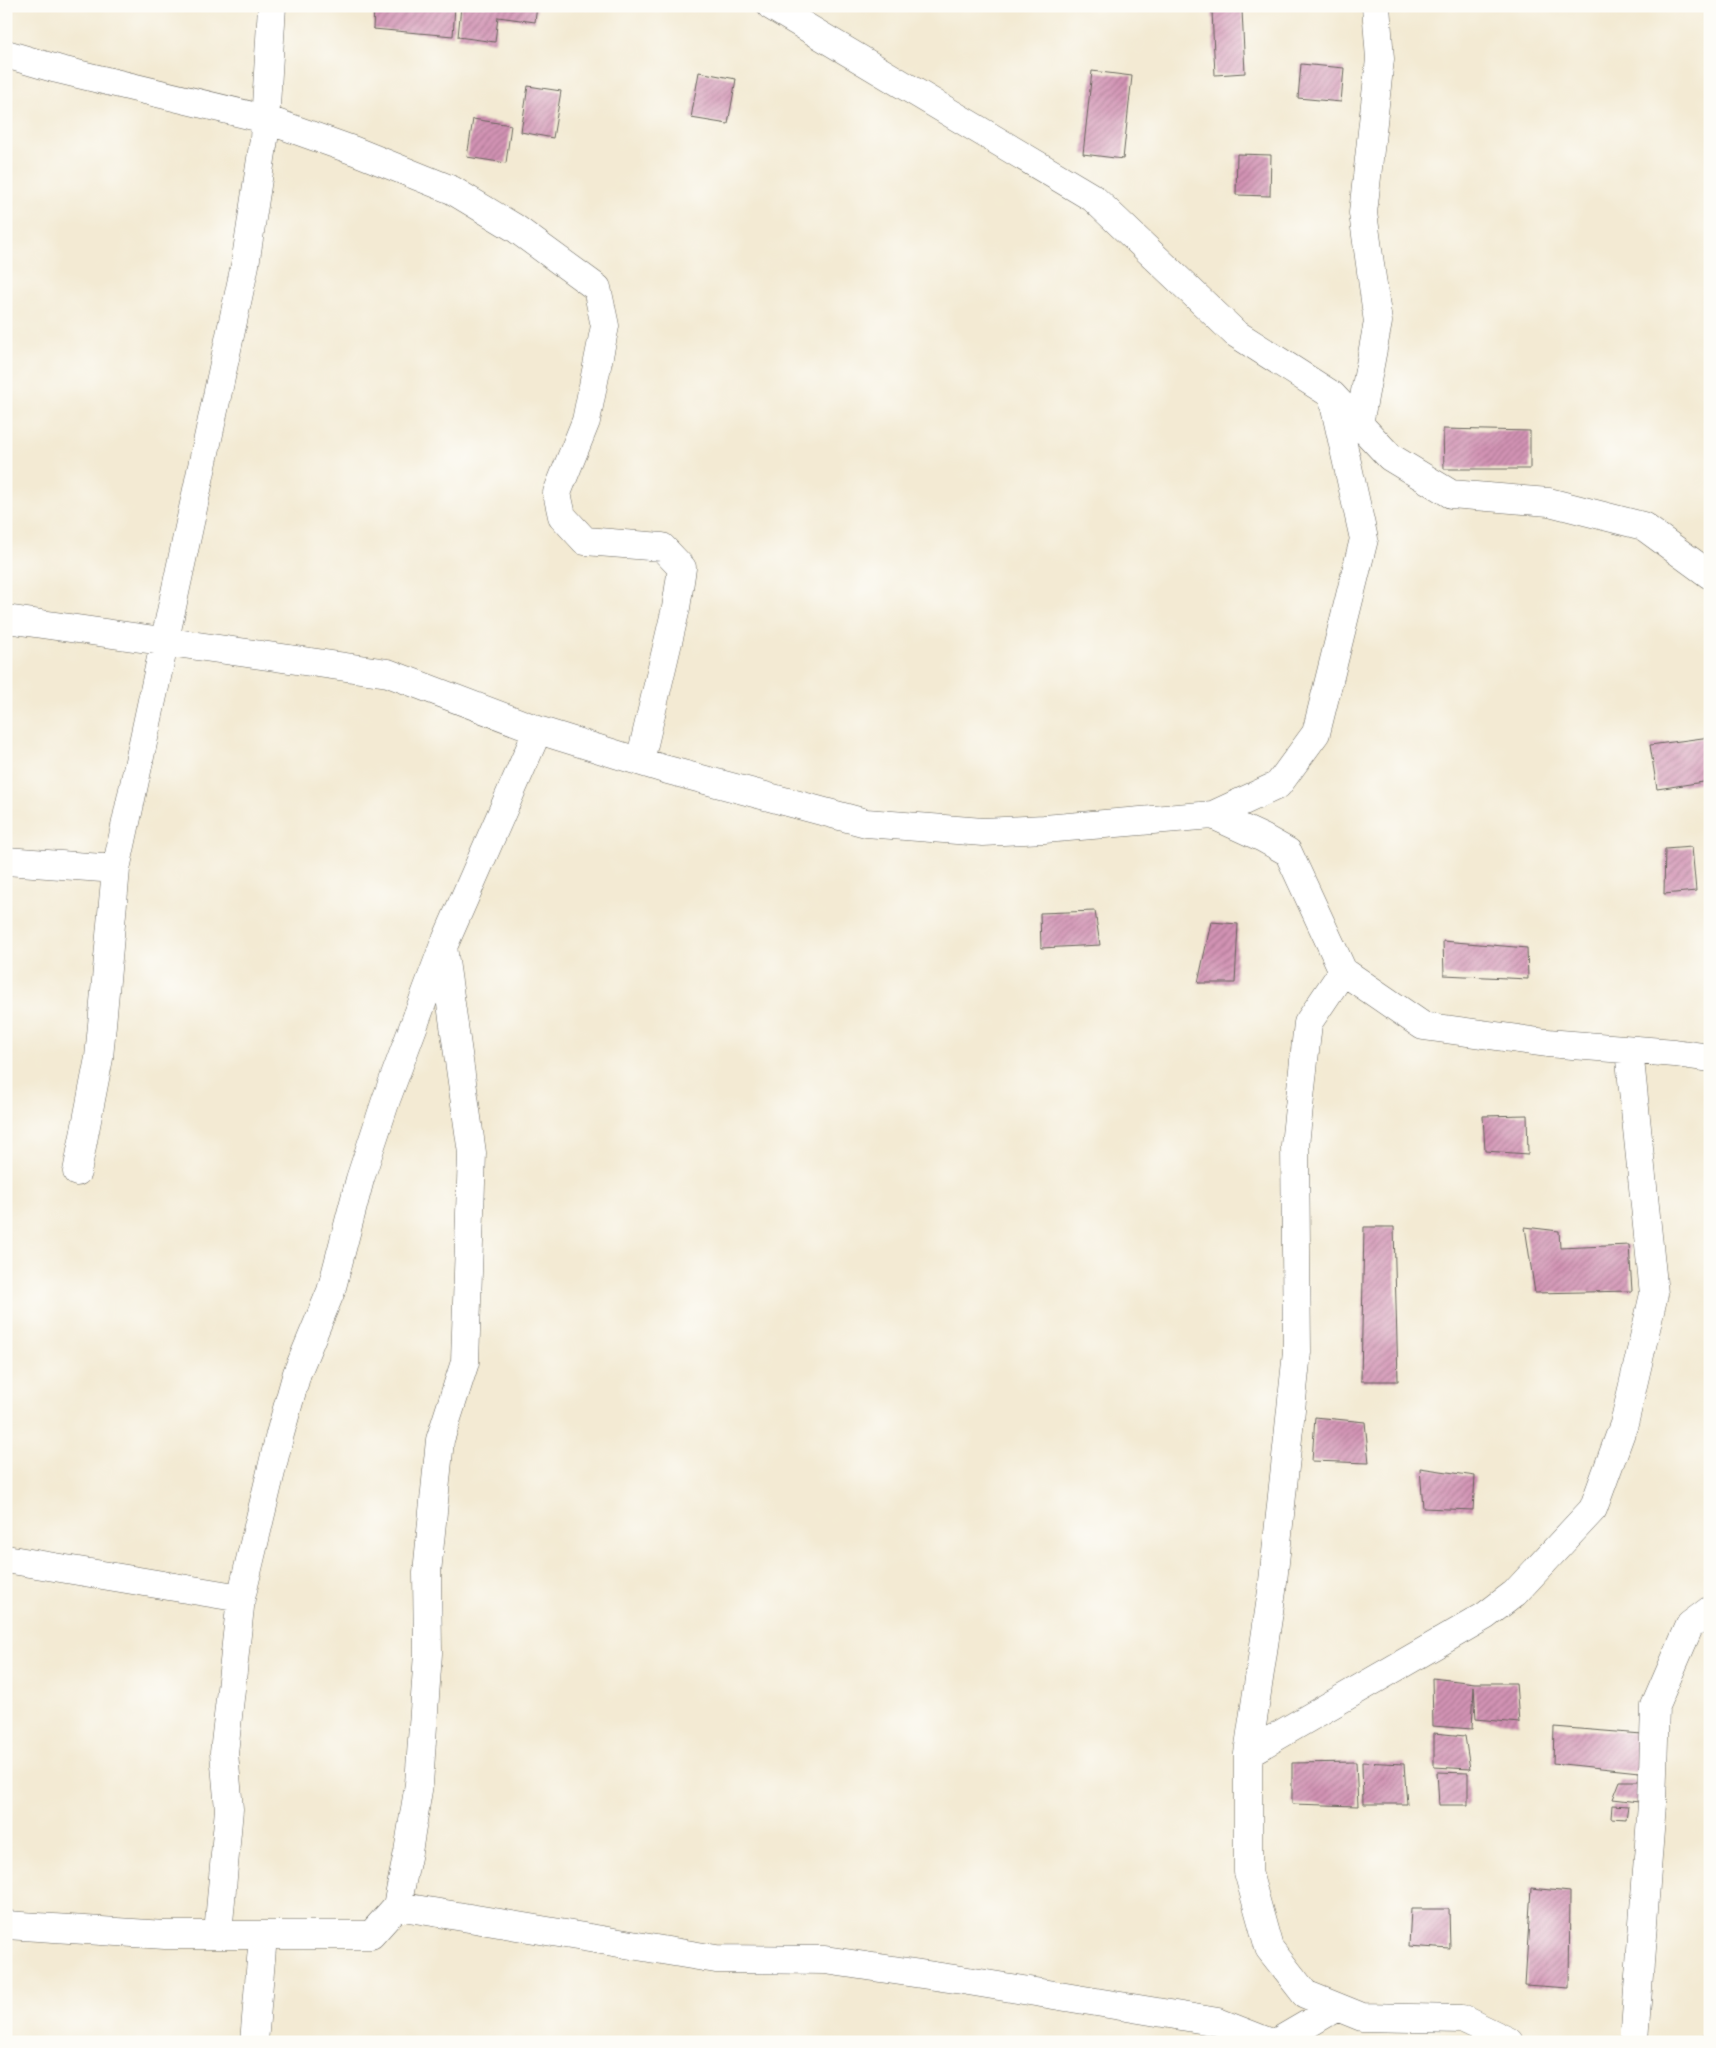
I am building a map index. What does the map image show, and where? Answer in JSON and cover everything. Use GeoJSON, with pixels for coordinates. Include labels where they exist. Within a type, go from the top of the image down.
{"type":"FeatureCollection","features":[{"type":"Feature","properties":{"kind":"street"},"geometry":{"type":"LineString","coordinates":[[77,1172],[99,1058],[116,869],[245,264],[264,140],[272,6]]}},
{"type":"Feature","properties":{"kind":"street"},"geometry":{"type":"LineString","coordinates":[[771,6],[1093,198],[1235,333],[1332,395],[1390,457],[1451,494],[1548,502],[1643,526],[1710,575]]}},
{"type":"Feature","properties":{"kind":"street"},"geometry":{"type":"LineString","coordinates":[[1358,424],[1378,322],[1363,213],[1380,59],[1376,6]]}},
{"type":"Feature","properties":{"kind":"street"},"geometry":{"type":"LineString","coordinates":[[6,54],[57,69],[265,119],[355,151],[452,190],[515,228],[597,288],[605,326],[586,421],[558,493],[562,516],[585,541],[662,547],[682,568],[676,608],[640,761]]}},
{"type":"Feature","properties":{"kind":"street"},"geometry":{"type":"LineString","coordinates":[[6,619],[388,673],[538,730],[640,761],[866,824],[983,832],[1044,830],[1213,816],[1278,785],[1316,734],[1364,539],[1332,395]]}},
{"type":"Feature","properties":{"kind":"street"},"geometry":{"type":"LineString","coordinates":[[218,1934],[229,1808],[224,1753],[241,1598],[280,1434],[297,1373],[331,1291],[360,1178],[386,1100],[443,947],[538,730]]}},
{"type":"Feature","properties":{"kind":"street"},"geometry":{"type":"LineString","coordinates":[[1213,816],[1263,838],[1288,852],[1343,971],[1424,1026],[1547,1044],[1675,1053],[1710,1058]]}},
{"type":"Feature","properties":{"kind":"street"},"geometry":{"type":"LineString","coordinates":[[6,861],[116,869]]}},
{"type":"Feature","properties":{"kind":"street"},"geometry":{"type":"LineString","coordinates":[[6,1925],[165,1935],[371,1935],[397,1906],[419,1784],[428,1652],[427,1573],[440,1440],[465,1362],[472,1153],[443,947]]}},
{"type":"Feature","properties":{"kind":"street"},"geometry":{"type":"LineString","coordinates":[[1343,971],[1308,1023],[1295,1145],[1297,1352],[1272,1591],[1248,1753],[1248,1872],[1269,1948],[1306,1994],[1362,2017],[1462,2019],[1510,2042]]}},
{"type":"Feature","properties":{"kind":"street"},"geometry":{"type":"LineString","coordinates":[[1248,1753],[1485,1616],[1515,1593],[1593,1509],[1624,1424],[1654,1294],[1629,1050]]}},
{"type":"Feature","properties":{"kind":"street"},"geometry":{"type":"LineString","coordinates":[[6,1559],[241,1598]]}},
{"type":"Feature","properties":{"kind":"street"},"geometry":{"type":"LineString","coordinates":[[1634,2042],[1652,1804],[1655,1706],[1690,1625],[1710,1610]]}},
{"type":"Feature","properties":{"kind":"street"},"geometry":{"type":"LineString","coordinates":[[397,1906],[716,1958],[826,1960],[962,1980],[1218,2022],[1269,2042]]}},
{"type":"Feature","properties":{"kind":"street"},"geometry":{"type":"LineString","coordinates":[[254,2042],[263,1936]]}},
{"type":"Feature","properties":{"kind":"street"},"geometry":{"type":"LineString","coordinates":[[1277,2042],[1338,2007]]}},
{"type":"Feature","properties":{"kind":"building"},"geometry":{"type":"Polygon","coordinates":[[[374,6],[455,6],[453,36],[373,29],[374,6]]]}},
{"type":"Feature","properties":{"kind":"building"},"geometry":{"type":"Polygon","coordinates":[[[461,6],[537,6],[535,22],[498,17],[495,42],[458,37],[461,6]]]}},
{"type":"Feature","properties":{"kind":"building"},"geometry":{"type":"Polygon","coordinates":[[[1242,10],[1245,73],[1215,75],[1212,11],[1242,10]]]}},
{"type":"Feature","properties":{"kind":"building"},"geometry":{"type":"Polygon","coordinates":[[[1301,64],[1344,68],[1341,102],[1298,98],[1301,64]]]}},
{"type":"Feature","properties":{"kind":"building"},"geometry":{"type":"Polygon","coordinates":[[[1092,71],[1132,76],[1123,159],[1083,154],[1092,71]]]}},
{"type":"Feature","properties":{"kind":"building"},"geometry":{"type":"Polygon","coordinates":[[[699,72],[736,79],[728,124],[691,118],[699,72]]]}},
{"type":"Feature","properties":{"kind":"building"},"geometry":{"type":"Polygon","coordinates":[[[528,86],[561,91],[553,138],[521,132],[528,86]]]}},
{"type":"Feature","properties":{"kind":"building"},"geometry":{"type":"Polygon","coordinates":[[[473,119],[511,125],[506,163],[467,157],[473,119]]]}},
{"type":"Feature","properties":{"kind":"building"},"geometry":{"type":"Polygon","coordinates":[[[1237,154],[1271,155],[1270,196],[1236,195],[1237,154]]]}},
{"type":"Feature","properties":{"kind":"building"},"geometry":{"type":"Polygon","coordinates":[[[1443,429],[1530,431],[1530,469],[1444,469],[1443,429]]]}},
{"type":"Feature","properties":{"kind":"building"},"geometry":{"type":"Polygon","coordinates":[[[1710,737],[1710,781],[1657,789],[1650,745],[1710,737]]]}},
{"type":"Feature","properties":{"kind":"building"},"geometry":{"type":"Polygon","coordinates":[[[1692,847],[1696,891],[1664,894],[1665,849],[1692,847]]]}},
{"type":"Feature","properties":{"kind":"building"},"geometry":{"type":"Polygon","coordinates":[[[1095,911],[1100,945],[1041,948],[1040,913],[1095,911]]]}},
{"type":"Feature","properties":{"kind":"building"},"geometry":{"type":"Polygon","coordinates":[[[1211,922],[1238,924],[1235,983],[1198,983],[1211,922]]]}},
{"type":"Feature","properties":{"kind":"building"},"geometry":{"type":"Polygon","coordinates":[[[1443,941],[1527,948],[1528,979],[1444,975],[1443,941]]]}},
{"type":"Feature","properties":{"kind":"building"},"geometry":{"type":"Polygon","coordinates":[[[1527,1115],[1528,1154],[1485,1151],[1483,1116],[1527,1115]]]}},
{"type":"Feature","properties":{"kind":"building"},"geometry":{"type":"Polygon","coordinates":[[[1364,1227],[1394,1227],[1398,1381],[1361,1381],[1364,1227]]]}},
{"type":"Feature","properties":{"kind":"building"},"geometry":{"type":"Polygon","coordinates":[[[1525,1227],[1559,1231],[1560,1248],[1629,1245],[1632,1291],[1535,1293],[1525,1227]]]}},
{"type":"Feature","properties":{"kind":"building"},"geometry":{"type":"Polygon","coordinates":[[[1315,1417],[1365,1422],[1369,1463],[1312,1461],[1315,1417]]]}},
{"type":"Feature","properties":{"kind":"building"},"geometry":{"type":"Polygon","coordinates":[[[1420,1468],[1475,1476],[1473,1510],[1423,1508],[1420,1468]]]}},
{"type":"Feature","properties":{"kind":"building"},"geometry":{"type":"Polygon","coordinates":[[[1432,1678],[1475,1683],[1516,1683],[1519,1723],[1476,1719],[1474,1686],[1472,1729],[1433,1726],[1432,1678]]]}},
{"type":"Feature","properties":{"kind":"building"},"geometry":{"type":"Polygon","coordinates":[[[1554,1727],[1642,1734],[1639,1772],[1553,1763],[1554,1727]]]}},
{"type":"Feature","properties":{"kind":"building"},"geometry":{"type":"Polygon","coordinates":[[[1434,1733],[1465,1736],[1470,1769],[1434,1767],[1434,1733]]]}},
{"type":"Feature","properties":{"kind":"building"},"geometry":{"type":"Polygon","coordinates":[[[1356,1762],[1358,1806],[1292,1804],[1292,1763],[1356,1762]]]}},
{"type":"Feature","properties":{"kind":"building"},"geometry":{"type":"Polygon","coordinates":[[[1362,1762],[1404,1764],[1407,1804],[1363,1804],[1362,1762]]]}},
{"type":"Feature","properties":{"kind":"building"},"geometry":{"type":"Polygon","coordinates":[[[1437,1772],[1468,1773],[1468,1805],[1439,1805],[1437,1772]]]}},
{"type":"Feature","properties":{"kind":"building"},"geometry":{"type":"Polygon","coordinates":[[[1620,1781],[1641,1781],[1639,1802],[1613,1799],[1620,1781]]]}},
{"type":"Feature","properties":{"kind":"building"},"geometry":{"type":"Polygon","coordinates":[[[1612,1805],[1628,1806],[1626,1819],[1611,1818],[1612,1805]]]}},
{"type":"Feature","properties":{"kind":"building"},"geometry":{"type":"Polygon","coordinates":[[[1531,1888],[1570,1892],[1569,1988],[1525,1985],[1531,1888]]]}},
{"type":"Feature","properties":{"kind":"building"},"geometry":{"type":"Polygon","coordinates":[[[1411,1909],[1449,1909],[1450,1949],[1409,1946],[1411,1909]]]}},
{"type":"Feature","properties":{"kind":"building"},"geometry":{"type":"Polygon","coordinates":[[[1710,2038],[1710,2042],[1662,2042],[1662,2040],[1710,2038]]]}}]}
